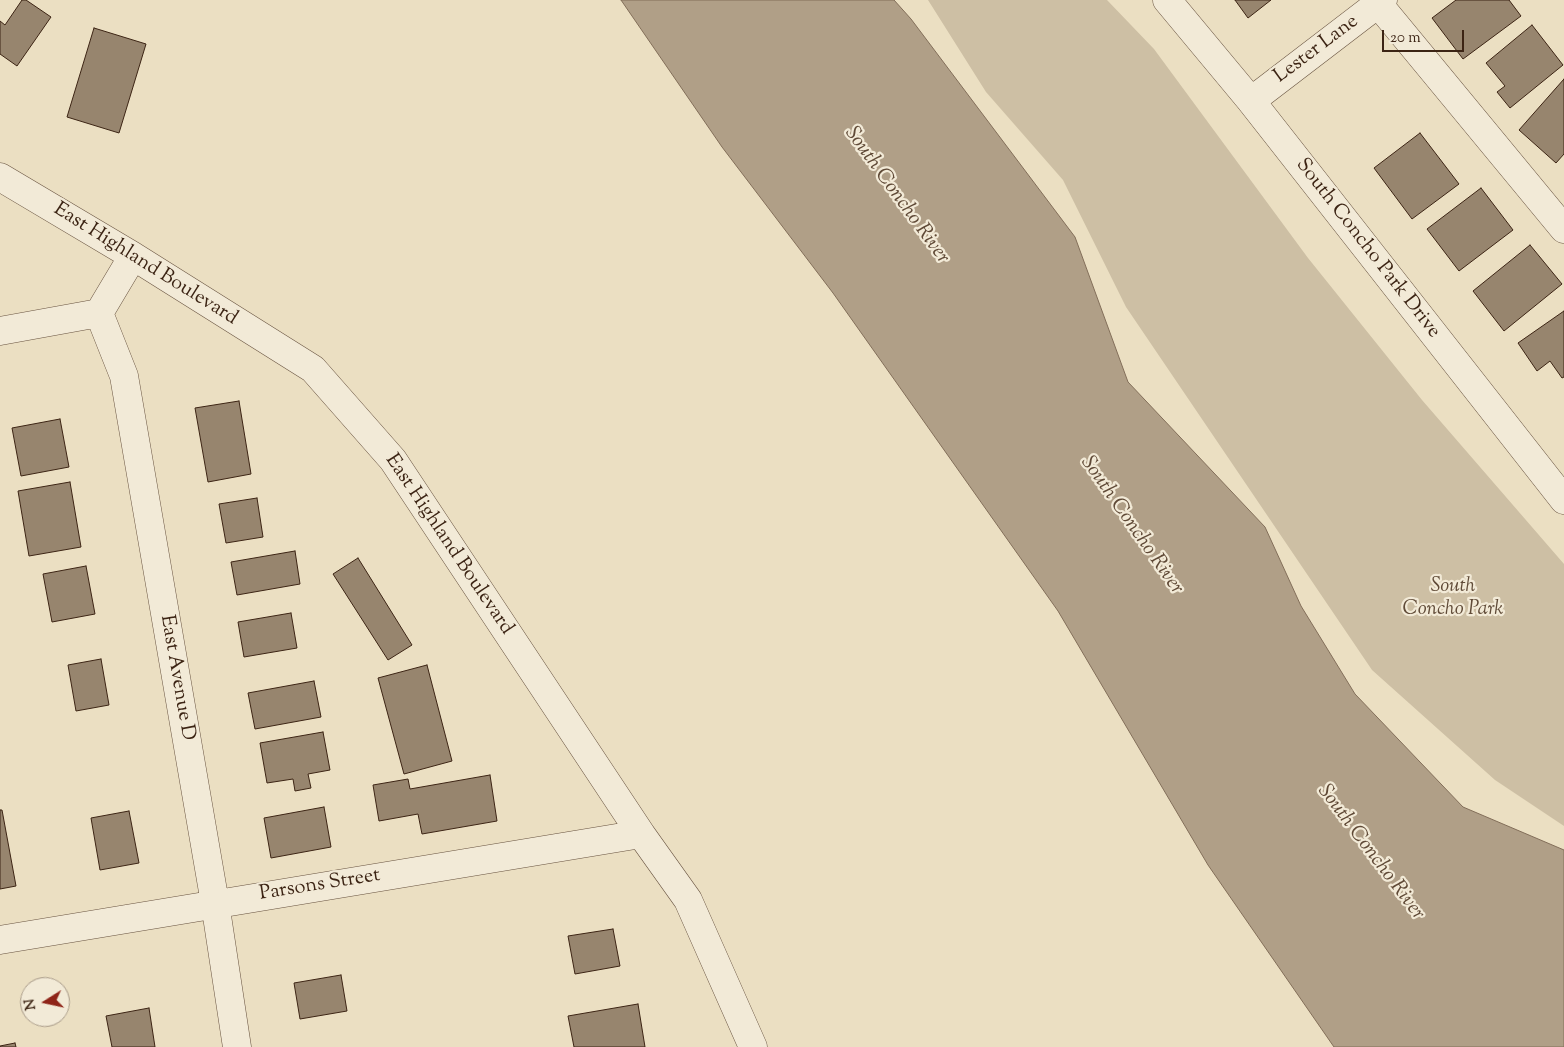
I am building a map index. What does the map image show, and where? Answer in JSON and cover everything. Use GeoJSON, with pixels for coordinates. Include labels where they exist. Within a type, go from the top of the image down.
{"type":"FeatureCollection","features":[{"type":"Feature","properties":{"kind":"street","name":"South Concho Park Drive"},"geometry":{"type":"LineString","coordinates":[[1167,0],[1251,101],[1564,500]]}},
{"type":"Feature","properties":{"kind":"street","name":"Lester Lane"},"geometry":{"type":"LineString","coordinates":[[1251,101],[1379,1]]}},
{"type":"Feature","properties":{"kind":"street"},"geometry":{"type":"LineString","coordinates":[[1379,1],[1564,229]]}},
{"type":"Feature","properties":{"kind":"street","name":"East Highland Boulevard"},"geometry":{"type":"LineString","coordinates":[[0,177],[133,256],[313,369],[392,460],[641,834],[688,900],[753,1047]]}},
{"type":"Feature","properties":{"kind":"street"},"geometry":{"type":"LineString","coordinates":[[0,331],[98,313],[133,256]]}},
{"type":"Feature","properties":{"kind":"street","name":"East Avenue D"},"geometry":{"type":"LineString","coordinates":[[98,313],[124,376],[215,904],[237,1047]]}},
{"type":"Feature","properties":{"kind":"street","name":"Parsons Street"},"geometry":{"type":"LineString","coordinates":[[0,940],[641,834]]}},
{"type":"Feature","properties":{"kind":"green space","name":"South Concho Park"},"geometry":{"type":"Polygon","coordinates":[[[928,0],[1107,0],[1154,49],[1308,258],[1422,400],[1564,564],[1564,826],[1495,780],[1372,670],[1126,307],[1063,180],[986,92],[928,0]]]}},
{"type":"Feature","properties":{"kind":"water","name":"South Concho River"},"geometry":{"type":"Polygon","coordinates":[[[621,0],[894,0],[911,19],[1075,237],[1128,382],[1265,527],[1301,606],[1355,694],[1463,807],[1564,850],[1564,1047],[1334,1047],[1208,865],[1058,611],[833,293],[722,147],[621,0]]]}},
{"type":"Feature","properties":{"kind":"building"},"geometry":{"type":"Polygon","coordinates":[[[22,0],[26,0],[51,17],[17,66],[0,54],[0,21],[5,25],[22,0]]]}},
{"type":"Feature","properties":{"kind":"building"},"geometry":{"type":"Polygon","coordinates":[[[1235,0],[1271,0],[1248,18],[1235,0]]]}},
{"type":"Feature","properties":{"kind":"building"},"geometry":{"type":"Polygon","coordinates":[[[1456,0],[1509,0],[1521,16],[1463,59],[1432,18],[1456,0]]]}},
{"type":"Feature","properties":{"kind":"building"},"geometry":{"type":"Polygon","coordinates":[[[1532,25],[1563,65],[1510,108],[1497,92],[1505,86],[1486,63],[1532,25]]]}},
{"type":"Feature","properties":{"kind":"building"},"geometry":{"type":"Polygon","coordinates":[[[94,28],[146,44],[119,133],[67,117],[94,28]]]}},
{"type":"Feature","properties":{"kind":"building"},"geometry":{"type":"Polygon","coordinates":[[[1564,79],[1564,154],[1556,163],[1519,130],[1564,79]]]}},
{"type":"Feature","properties":{"kind":"building"},"geometry":{"type":"Polygon","coordinates":[[[1420,133],[1459,184],[1412,219],[1374,168],[1420,133]]]}},
{"type":"Feature","properties":{"kind":"building"},"geometry":{"type":"Polygon","coordinates":[[[1481,188],[1513,230],[1459,271],[1427,229],[1481,188]]]}},
{"type":"Feature","properties":{"kind":"building"},"geometry":{"type":"Polygon","coordinates":[[[1530,245],[1562,284],[1504,331],[1473,291],[1530,245]]]}},
{"type":"Feature","properties":{"kind":"building"},"geometry":{"type":"Polygon","coordinates":[[[1564,311],[1564,377],[1562,378],[1550,361],[1537,371],[1518,343],[1564,311]]]}},
{"type":"Feature","properties":{"kind":"building"},"geometry":{"type":"Polygon","coordinates":[[[239,401],[251,474],[208,482],[195,408],[239,401]]]}},
{"type":"Feature","properties":{"kind":"building"},"geometry":{"type":"Polygon","coordinates":[[[60,419],[69,467],[21,476],[12,428],[60,419]]]}},
{"type":"Feature","properties":{"kind":"building"},"geometry":{"type":"Polygon","coordinates":[[[70,482],[81,547],[29,556],[18,491],[70,482]]]}},
{"type":"Feature","properties":{"kind":"building"},"geometry":{"type":"Polygon","coordinates":[[[257,498],[263,537],[226,543],[219,504],[257,498]]]}},
{"type":"Feature","properties":{"kind":"building"},"geometry":{"type":"Polygon","coordinates":[[[295,551],[300,584],[237,595],[231,562],[295,551]]]}},
{"type":"Feature","properties":{"kind":"building"},"geometry":{"type":"Polygon","coordinates":[[[358,558],[412,645],[388,660],[333,574],[358,558]]]}},
{"type":"Feature","properties":{"kind":"building"},"geometry":{"type":"Polygon","coordinates":[[[86,566],[95,614],[52,622],[43,574],[86,566]]]}},
{"type":"Feature","properties":{"kind":"building"},"geometry":{"type":"Polygon","coordinates":[[[291,613],[297,648],[244,657],[238,622],[291,613]]]}},
{"type":"Feature","properties":{"kind":"building"},"geometry":{"type":"Polygon","coordinates":[[[101,659],[109,705],[76,711],[68,665],[101,659]]]}},
{"type":"Feature","properties":{"kind":"building"},"geometry":{"type":"Polygon","coordinates":[[[427,665],[452,761],[404,774],[378,678],[427,665]]]}},
{"type":"Feature","properties":{"kind":"building"},"geometry":{"type":"Polygon","coordinates":[[[314,681],[321,717],[255,729],[248,693],[314,681]]]}},
{"type":"Feature","properties":{"kind":"building"},"geometry":{"type":"Polygon","coordinates":[[[323,732],[330,770],[308,774],[311,788],[295,791],[293,779],[267,783],[260,743],[323,732]]]}},
{"type":"Feature","properties":{"kind":"building"},"geometry":{"type":"Polygon","coordinates":[[[490,775],[497,821],[422,834],[418,814],[379,821],[373,785],[408,779],[410,789],[490,775]]]}},
{"type":"Feature","properties":{"kind":"building"},"geometry":{"type":"Polygon","coordinates":[[[324,807],[331,847],[271,858],[264,818],[324,807]]]}},
{"type":"Feature","properties":{"kind":"building"},"geometry":{"type":"Polygon","coordinates":[[[0,810],[2,810],[16,886],[0,889],[0,810]]]}},
{"type":"Feature","properties":{"kind":"building"},"geometry":{"type":"Polygon","coordinates":[[[129,811],[139,863],[100,870],[91,818],[129,811]]]}},
{"type":"Feature","properties":{"kind":"building"},"geometry":{"type":"Polygon","coordinates":[[[613,929],[620,966],[575,974],[568,936],[613,929]]]}},
{"type":"Feature","properties":{"kind":"building"},"geometry":{"type":"Polygon","coordinates":[[[341,975],[347,1011],[300,1019],[294,983],[341,975]]]}},
{"type":"Feature","properties":{"kind":"building"},"geometry":{"type":"Polygon","coordinates":[[[638,1004],[645,1047],[574,1047],[568,1016],[638,1004]]]}},
{"type":"Feature","properties":{"kind":"building"},"geometry":{"type":"Polygon","coordinates":[[[149,1008],[155,1047],[112,1047],[106,1016],[149,1008]]]}},
{"type":"Feature","properties":{"kind":"building"},"geometry":{"type":"Polygon","coordinates":[[[15,1043],[16,1047],[0,1047],[0,1046],[15,1043]]]}}]}
